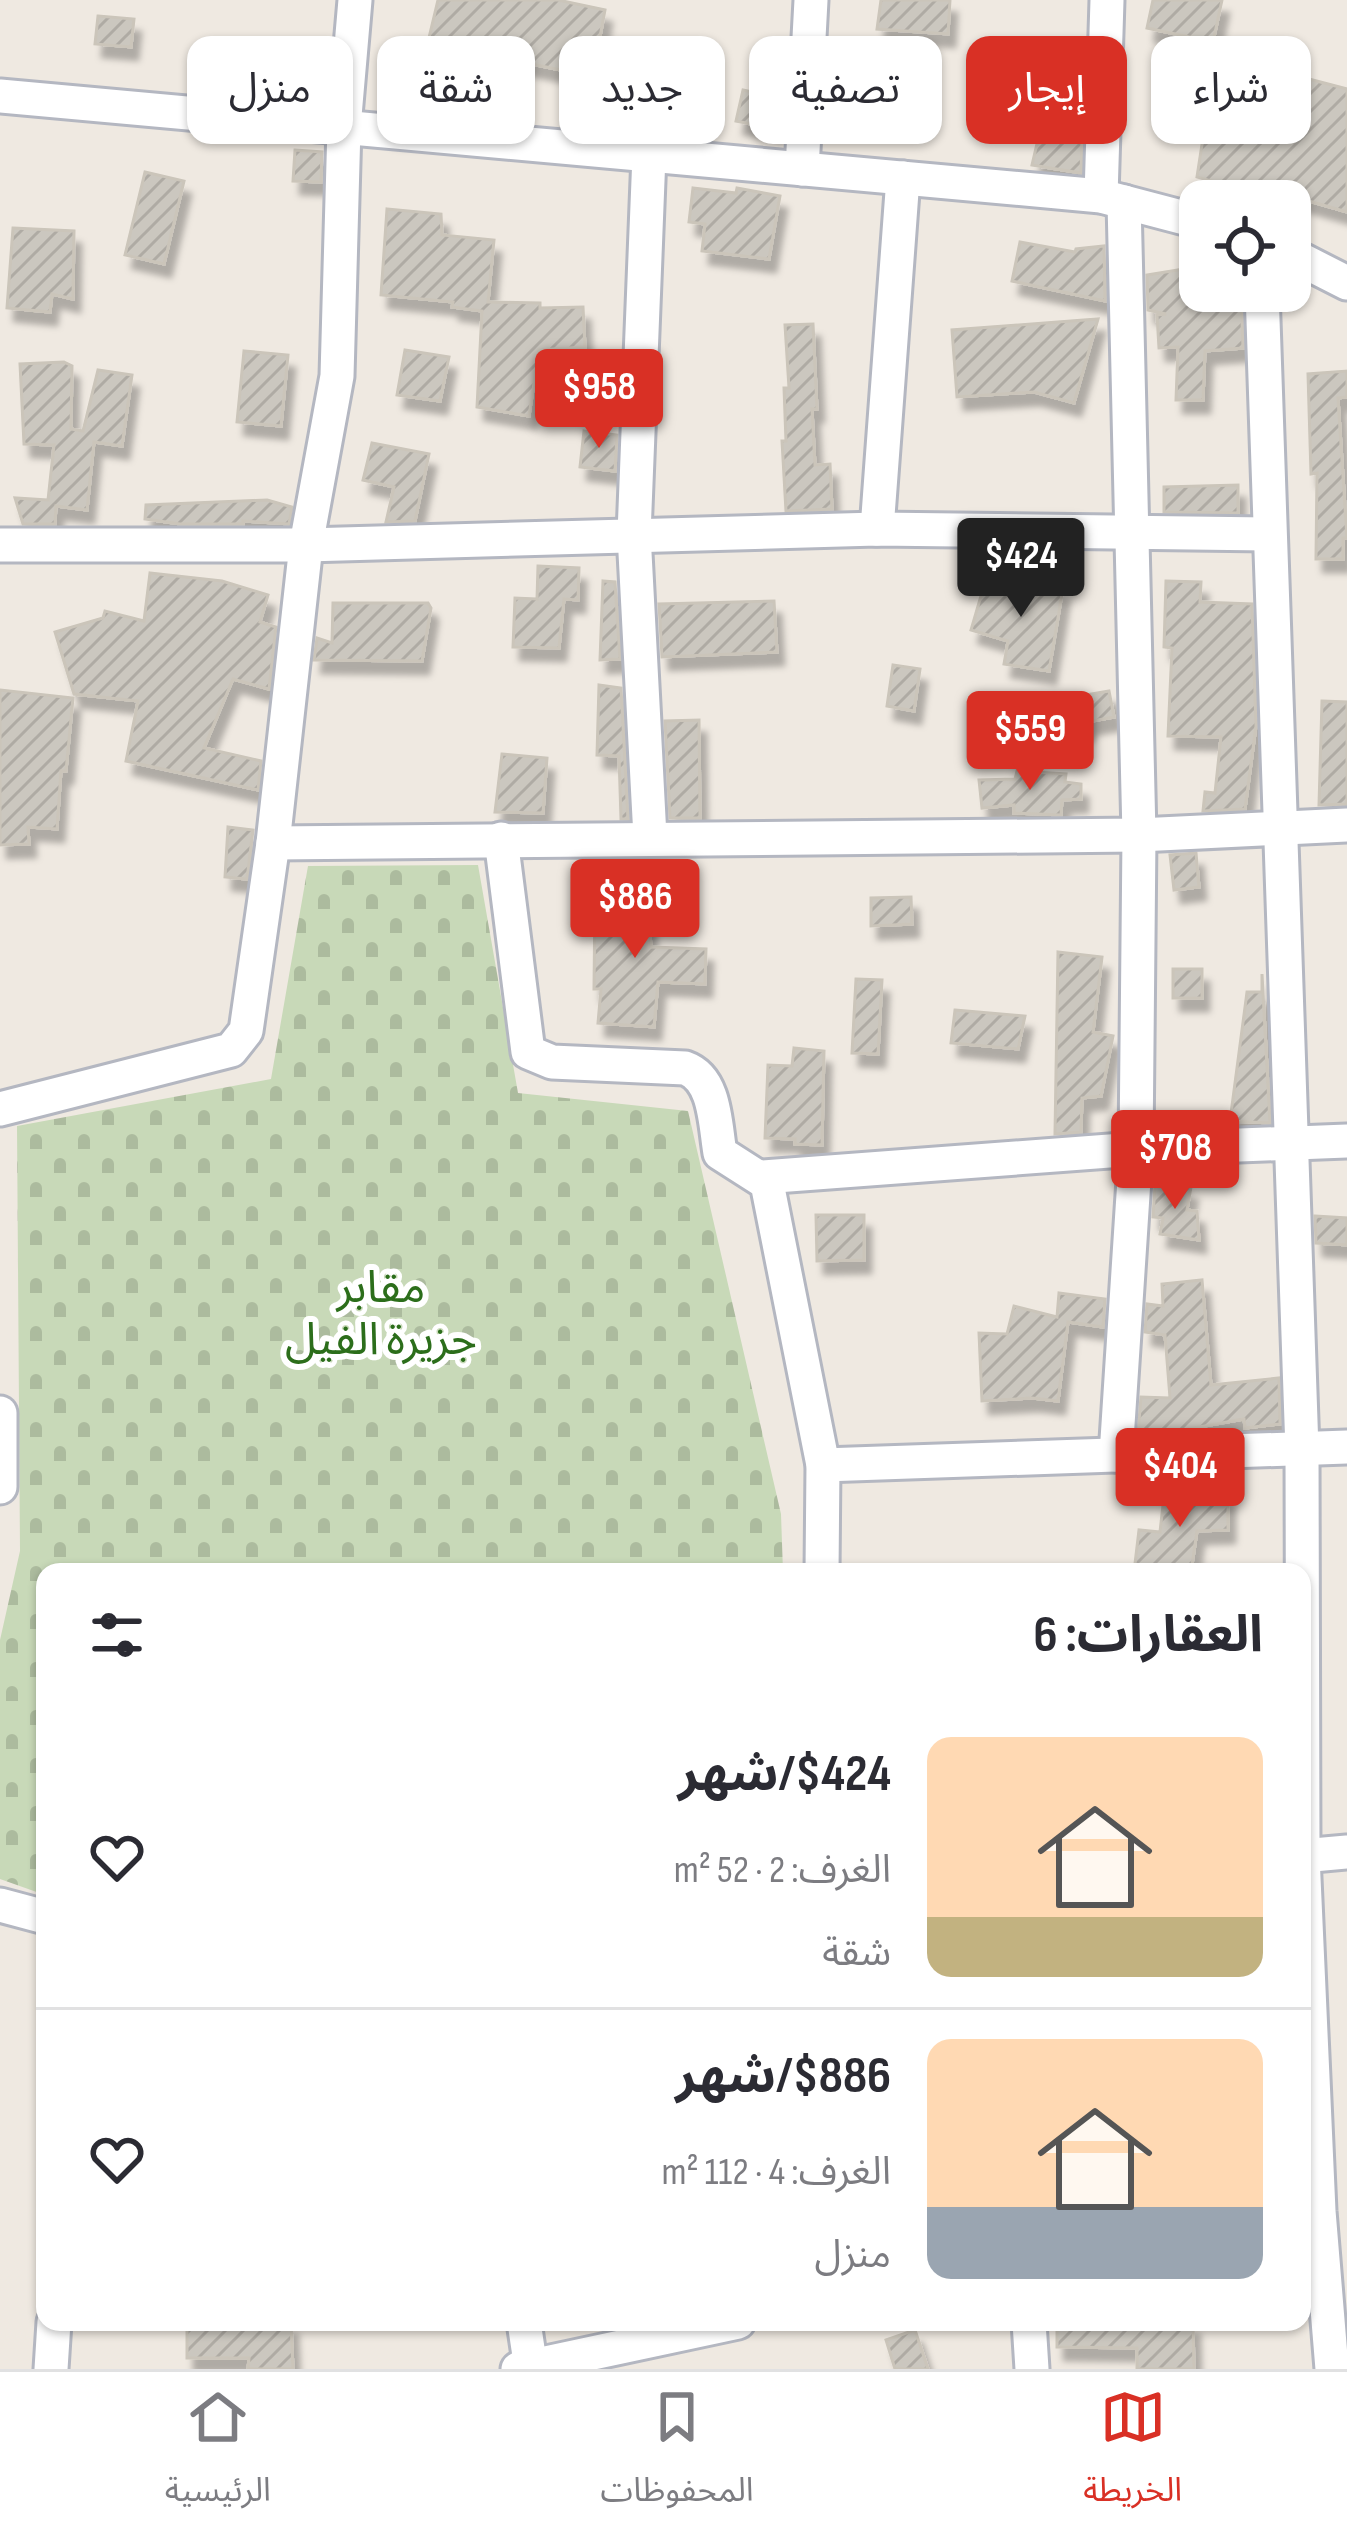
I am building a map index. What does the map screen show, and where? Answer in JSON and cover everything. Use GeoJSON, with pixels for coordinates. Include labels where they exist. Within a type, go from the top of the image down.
{"type":"FeatureCollection","features":[{"type":"Feature","properties":{"kind":"street"},"geometry":{"type":"LineString","coordinates":[[352,36],[355,0]]}},
{"type":"Feature","properties":{"kind":"street"},"geometry":{"type":"LineString","coordinates":[[802,169],[811,0]]}},
{"type":"Feature","properties":{"kind":"street"},"geometry":{"type":"LineString","coordinates":[[1107,0],[1132,532],[1139,835],[1136,1149],[1116,1455]]}},
{"type":"Feature","properties":{"kind":"street"},"geometry":{"type":"LineString","coordinates":[[0,96],[187,113]]}},
{"type":"Feature","properties":{"kind":"street"},"geometry":{"type":"LineString","coordinates":[[353,128],[1113,199],[1179,217]]}},
{"type":"Feature","properties":{"kind":"street"},"geometry":{"type":"LineString","coordinates":[[0,1109],[231,1050],[240,1042],[249,1018],[306,545],[337,376],[344,144]]}},
{"type":"Feature","properties":{"kind":"street"},"geometry":{"type":"LineString","coordinates":[[649,155],[634,534],[650,836]]}},
{"type":"Feature","properties":{"kind":"street"},"geometry":{"type":"LineString","coordinates":[[877,530],[903,178]]}},
{"type":"Feature","properties":{"kind":"street"},"geometry":{"type":"LineString","coordinates":[[1311,262],[1345,274]]}},
{"type":"Feature","properties":{"kind":"street"},"geometry":{"type":"LineString","coordinates":[[1263,312],[1302,1563]]}},
{"type":"Feature","properties":{"kind":"street"},"geometry":{"type":"LineString","coordinates":[[0,544],[306,545],[877,530],[1268,535]]}},
{"type":"Feature","properties":{"kind":"street"},"geometry":{"type":"LineString","coordinates":[[273,843],[1139,835],[1347,825]]}},
{"type":"Feature","properties":{"kind":"street"},"geometry":{"type":"LineString","coordinates":[[501,839],[528,1052],[552,1062],[696,1072],[706,1084],[720,1153],[730,1163],[762,1177],[1136,1149],[1347,1141]]}},
{"type":"Feature","properties":{"kind":"street"},"geometry":{"type":"LineString","coordinates":[[762,1177],[769,1191],[823,1465],[822,1563]]}},
{"type":"Feature","properties":{"kind":"street"},"geometry":{"type":"LineString","coordinates":[[0,1413],[0,1487]]}},
{"type":"Feature","properties":{"kind":"street"},"geometry":{"type":"LineString","coordinates":[[823,1465],[1347,1447]]}},
{"type":"Feature","properties":{"kind":"street"},"geometry":{"type":"LineString","coordinates":[[1311,1855],[1347,1852]]}},
{"type":"Feature","properties":{"kind":"street"},"geometry":{"type":"LineString","coordinates":[[0,1905],[36,1915]]}},
{"type":"Feature","properties":{"kind":"street"},"geometry":{"type":"LineString","coordinates":[[1311,2008],[1333,2369]]}},
{"type":"Feature","properties":{"kind":"street"},"geometry":{"type":"LineString","coordinates":[[51,2369],[54,2331]]}},
{"type":"Feature","properties":{"kind":"street"},"geometry":{"type":"LineString","coordinates":[[525,2331],[531,2368]]}},
{"type":"Feature","properties":{"kind":"street"},"geometry":{"type":"LineString","coordinates":[[518,2369],[698,2331]]}},
{"type":"Feature","properties":{"kind":"street"},"geometry":{"type":"LineString","coordinates":[[1030,2331],[1032,2369]]}},
{"type":"Feature","properties":{"kind":"green space","name":"مقابر جزيرة الفيل"},"geometry":{"type":"Polygon","coordinates":[[[478,865],[518,1093],[688,1111],[781,1514],[783,1563],[36,1563],[36,1892],[0,1879],[0,1640],[20,1551],[17,1126],[271,1079],[308,866],[478,865]]]}},
{"type":"Feature","properties":{"kind":"building"},"geometry":{"type":"Polygon","coordinates":[[[438,0],[558,0],[605,10],[600,36],[559,36],[559,70],[535,65],[535,36],[429,36],[438,0]]]}},
{"type":"Feature","properties":{"kind":"building"},"geometry":{"type":"Polygon","coordinates":[[[881,0],[950,0],[948,34],[877,29],[881,0]]]}},
{"type":"Feature","properties":{"kind":"building"},"geometry":{"type":"Polygon","coordinates":[[[1153,0],[1222,0],[1214,36],[1147,28],[1153,0]]]}},
{"type":"Feature","properties":{"kind":"building"},"geometry":{"type":"Polygon","coordinates":[[[98,16],[134,19],[131,47],[95,44],[98,16]]]}},
{"type":"Feature","properties":{"kind":"building"},"geometry":{"type":"Polygon","coordinates":[[[1311,80],[1347,89],[1347,212],[1311,202],[1311,180],[1197,177],[1202,144],[1311,144],[1311,80]]]}},
{"type":"Feature","properties":{"kind":"building"},"geometry":{"type":"Polygon","coordinates":[[[743,90],[749,91],[749,124],[736,121],[743,90]]]}},
{"type":"Feature","properties":{"kind":"building"},"geometry":{"type":"Polygon","coordinates":[[[1037,144],[1082,144],[1081,173],[1032,165],[1037,144]]]}},
{"type":"Feature","properties":{"kind":"building"},"geometry":{"type":"Polygon","coordinates":[[[295,150],[322,152],[321,182],[293,181],[295,150]]]}},
{"type":"Feature","properties":{"kind":"building"},"geometry":{"type":"Polygon","coordinates":[[[145,172],[184,181],[164,264],[125,255],[145,172]]]}},
{"type":"Feature","properties":{"kind":"building"},"geometry":{"type":"Polygon","coordinates":[[[693,188],[736,193],[737,188],[780,196],[769,259],[702,251],[705,224],[689,222],[693,188]]]}},
{"type":"Feature","properties":{"kind":"building"},"geometry":{"type":"Polygon","coordinates":[[[387,209],[441,214],[442,235],[494,240],[488,302],[583,307],[585,347],[539,350],[529,416],[477,407],[482,311],[452,307],[453,302],[381,295],[387,209]]]}},
{"type":"Feature","properties":{"kind":"building"},"geometry":{"type":"Polygon","coordinates":[[[13,228],[74,231],[73,299],[52,294],[50,312],[7,308],[13,228]]]}},
{"type":"Feature","properties":{"kind":"building"},"geometry":{"type":"Polygon","coordinates":[[[1020,242],[1075,252],[1104,246],[1105,301],[1012,281],[1020,242]]]}},
{"type":"Feature","properties":{"kind":"building"},"geometry":{"type":"Polygon","coordinates":[[[1179,270],[1179,312],[1242,312],[1243,348],[1205,351],[1203,400],[1176,400],[1178,347],[1159,348],[1157,315],[1166,314],[1148,310],[1147,275],[1179,270]]]}},
{"type":"Feature","properties":{"kind":"building"},"geometry":{"type":"Polygon","coordinates":[[[1098,319],[1074,403],[1034,392],[957,397],[952,330],[1098,319]]]}},
{"type":"Feature","properties":{"kind":"building"},"geometry":{"type":"Polygon","coordinates":[[[813,324],[815,465],[830,464],[832,509],[786,511],[782,441],[786,441],[784,388],[789,388],[785,325],[813,324]]]}},
{"type":"Feature","properties":{"kind":"building"},"geometry":{"type":"Polygon","coordinates":[[[405,350],[449,357],[440,401],[397,395],[405,350]]]}},
{"type":"Feature","properties":{"kind":"building"},"geometry":{"type":"Polygon","coordinates":[[[244,351],[288,355],[281,426],[237,422],[244,351]]]}},
{"type":"Feature","properties":{"kind":"building"},"geometry":{"type":"Polygon","coordinates":[[[64,362],[72,366],[71,429],[83,431],[98,370],[132,375],[122,446],[94,442],[87,510],[56,506],[55,524],[23,524],[15,498],[48,500],[54,445],[24,444],[20,364],[64,362]]]}},
{"type":"Feature","properties":{"kind":"building"},"geometry":{"type":"Polygon","coordinates":[[[1347,371],[1347,397],[1338,398],[1347,538],[1343,538],[1343,559],[1316,559],[1317,473],[1311,474],[1308,374],[1347,371]]]}},
{"type":"Feature","properties":{"kind":"building"},"geometry":{"type":"Polygon","coordinates":[[[584,431],[617,435],[615,471],[580,467],[584,431]]]}},
{"type":"Feature","properties":{"kind":"building"},"geometry":{"type":"Polygon","coordinates":[[[372,443],[429,454],[415,521],[386,522],[394,487],[363,480],[372,443]]]}},
{"type":"Feature","properties":{"kind":"building"},"geometry":{"type":"Polygon","coordinates":[[[1238,485],[1238,513],[1164,512],[1164,487],[1238,485]]]}},
{"type":"Feature","properties":{"kind":"building"},"geometry":{"type":"Polygon","coordinates":[[[267,500],[292,507],[289,524],[180,524],[145,519],[146,505],[267,500]]]}},
{"type":"Feature","properties":{"kind":"building"},"geometry":{"type":"Polygon","coordinates":[[[538,566],[579,568],[578,600],[564,599],[559,648],[513,647],[515,598],[537,599],[538,566]]]}},
{"type":"Feature","properties":{"kind":"building"},"geometry":{"type":"Polygon","coordinates":[[[150,573],[222,581],[268,595],[260,622],[276,627],[269,689],[233,679],[204,748],[261,761],[258,790],[126,761],[138,701],[74,694],[55,632],[103,618],[105,611],[144,621],[150,573]]]}},
{"type":"Feature","properties":{"kind":"building"},"geometry":{"type":"Polygon","coordinates":[[[993,577],[1063,588],[1049,671],[1004,664],[1008,641],[971,630],[983,589],[989,591],[993,577]]]}},
{"type":"Feature","properties":{"kind":"building"},"geometry":{"type":"Polygon","coordinates":[[[603,581],[615,582],[620,659],[600,660],[603,581]]]}},
{"type":"Feature","properties":{"kind":"building"},"geometry":{"type":"Polygon","coordinates":[[[1166,581],[1201,582],[1200,602],[1252,604],[1256,726],[1245,809],[1203,811],[1205,792],[1215,793],[1221,737],[1168,736],[1172,648],[1164,647],[1166,581]]]}},
{"type":"Feature","properties":{"kind":"building"},"geometry":{"type":"Polygon","coordinates":[[[774,601],[777,652],[662,657],[659,604],[774,601]]]}},
{"type":"Feature","properties":{"kind":"building"},"geometry":{"type":"Polygon","coordinates":[[[333,603],[428,603],[422,661],[314,660],[317,638],[332,643],[333,603]]]}},
{"type":"Feature","properties":{"kind":"building"},"geometry":{"type":"Polygon","coordinates":[[[893,665],[920,669],[914,711],[887,706],[893,665]]]}},
{"type":"Feature","properties":{"kind":"building"},"geometry":{"type":"Polygon","coordinates":[[[599,685],[621,688],[628,819],[621,819],[619,756],[597,755],[599,685]]]}},
{"type":"Feature","properties":{"kind":"building"},"geometry":{"type":"Polygon","coordinates":[[[0,690],[73,698],[57,829],[28,827],[29,844],[0,845],[0,690]]]}},
{"type":"Feature","properties":{"kind":"building"},"geometry":{"type":"Polygon","coordinates":[[[1109,691],[1114,717],[1087,722],[1087,728],[1073,728],[1072,737],[1023,729],[1027,705],[1109,691]]]}},
{"type":"Feature","properties":{"kind":"building"},"geometry":{"type":"Polygon","coordinates":[[[1322,701],[1347,702],[1347,804],[1319,805],[1322,701]]]}},
{"type":"Feature","properties":{"kind":"building"},"geometry":{"type":"Polygon","coordinates":[[[699,720],[700,818],[670,818],[665,721],[699,720]]]}},
{"type":"Feature","properties":{"kind":"building"},"geometry":{"type":"Polygon","coordinates":[[[502,754],[547,758],[543,813],[495,812],[502,754]]]}},
{"type":"Feature","properties":{"kind":"building"},"geometry":{"type":"Polygon","coordinates":[[[1017,771],[1066,774],[1065,782],[1081,784],[1081,799],[1062,800],[1061,815],[1014,813],[1014,805],[982,808],[979,780],[1015,779],[1017,771]]]}},
{"type":"Feature","properties":{"kind":"building"},"geometry":{"type":"Polygon","coordinates":[[[228,827],[253,830],[247,879],[225,877],[228,827]]]}},
{"type":"Feature","properties":{"kind":"building"},"geometry":{"type":"Polygon","coordinates":[[[1196,853],[1199,887],[1174,890],[1170,855],[1196,853]]]}},
{"type":"Feature","properties":{"kind":"building"},"geometry":{"type":"Polygon","coordinates":[[[647,891],[651,947],[706,949],[705,984],[658,982],[654,1027],[598,1023],[601,989],[594,989],[595,895],[647,891]]]}},
{"type":"Feature","properties":{"kind":"building"},"geometry":{"type":"Polygon","coordinates":[[[911,897],[912,924],[871,926],[871,898],[911,897]]]}},
{"type":"Feature","properties":{"kind":"building"},"geometry":{"type":"Polygon","coordinates":[[[1058,952],[1102,957],[1093,1032],[1113,1036],[1101,1096],[1082,1098],[1081,1132],[1055,1134],[1058,952]]]}},
{"type":"Feature","properties":{"kind":"building"},"geometry":{"type":"Polygon","coordinates":[[[1173,969],[1202,969],[1202,998],[1173,998],[1173,969]]]}},
{"type":"Feature","properties":{"kind":"building"},"geometry":{"type":"Polygon","coordinates":[[[1262,974],[1270,1123],[1230,1121],[1247,992],[1262,992],[1262,974]]]}},
{"type":"Feature","properties":{"kind":"building"},"geometry":{"type":"Polygon","coordinates":[[[856,979],[882,980],[878,1054],[852,1053],[856,979]]]}},
{"type":"Feature","properties":{"kind":"building"},"geometry":{"type":"Polygon","coordinates":[[[955,1010],[1025,1016],[1018,1049],[951,1043],[955,1010]]]}},
{"type":"Feature","properties":{"kind":"building"},"geometry":{"type":"Polygon","coordinates":[[[794,1048],[824,1051],[822,1145],[765,1138],[768,1065],[792,1066],[794,1048]]]}},
{"type":"Feature","properties":{"kind":"building"},"geometry":{"type":"Polygon","coordinates":[[[1155,1184],[1191,1187],[1187,1210],[1197,1211],[1199,1240],[1160,1234],[1163,1218],[1153,1217],[1155,1184]]]}},
{"type":"Feature","properties":{"kind":"building"},"geometry":{"type":"Polygon","coordinates":[[[816,1215],[864,1215],[864,1260],[817,1261],[816,1215]]]}},
{"type":"Feature","properties":{"kind":"building"},"geometry":{"type":"Polygon","coordinates":[[[1315,1216],[1347,1218],[1347,1245],[1316,1243],[1315,1216]]]}},
{"type":"Feature","properties":{"kind":"building"},"geometry":{"type":"Polygon","coordinates":[[[1202,1280],[1211,1385],[1279,1378],[1280,1424],[1245,1428],[1244,1419],[1138,1433],[1141,1397],[1170,1398],[1165,1335],[1145,1332],[1147,1304],[1163,1306],[1162,1284],[1202,1280]]]}},
{"type":"Feature","properties":{"kind":"building"},"geometry":{"type":"Polygon","coordinates":[[[1059,1293],[1105,1299],[1103,1327],[1068,1322],[1058,1401],[982,1401],[979,1333],[1007,1334],[1014,1306],[1057,1317],[1059,1293]]]}},
{"type":"Feature","properties":{"kind":"building"},"geometry":{"type":"Polygon","coordinates":[[[1165,1487],[1228,1495],[1228,1530],[1197,1531],[1192,1563],[1135,1563],[1139,1530],[1160,1532],[1165,1487]]]}},
{"type":"Feature","properties":{"kind":"building"},"geometry":{"type":"Polygon","coordinates":[[[187,2331],[291,2331],[293,2369],[248,2369],[249,2358],[187,2358],[187,2331]]]}},
{"type":"Feature","properties":{"kind":"building"},"geometry":{"type":"Polygon","coordinates":[[[915,2331],[928,2369],[895,2369],[886,2340],[915,2331]]]}},
{"type":"Feature","properties":{"kind":"building"},"geometry":{"type":"Polygon","coordinates":[[[1057,2331],[1193,2331],[1194,2369],[1137,2369],[1137,2348],[1057,2347],[1057,2331]]]}}]}
